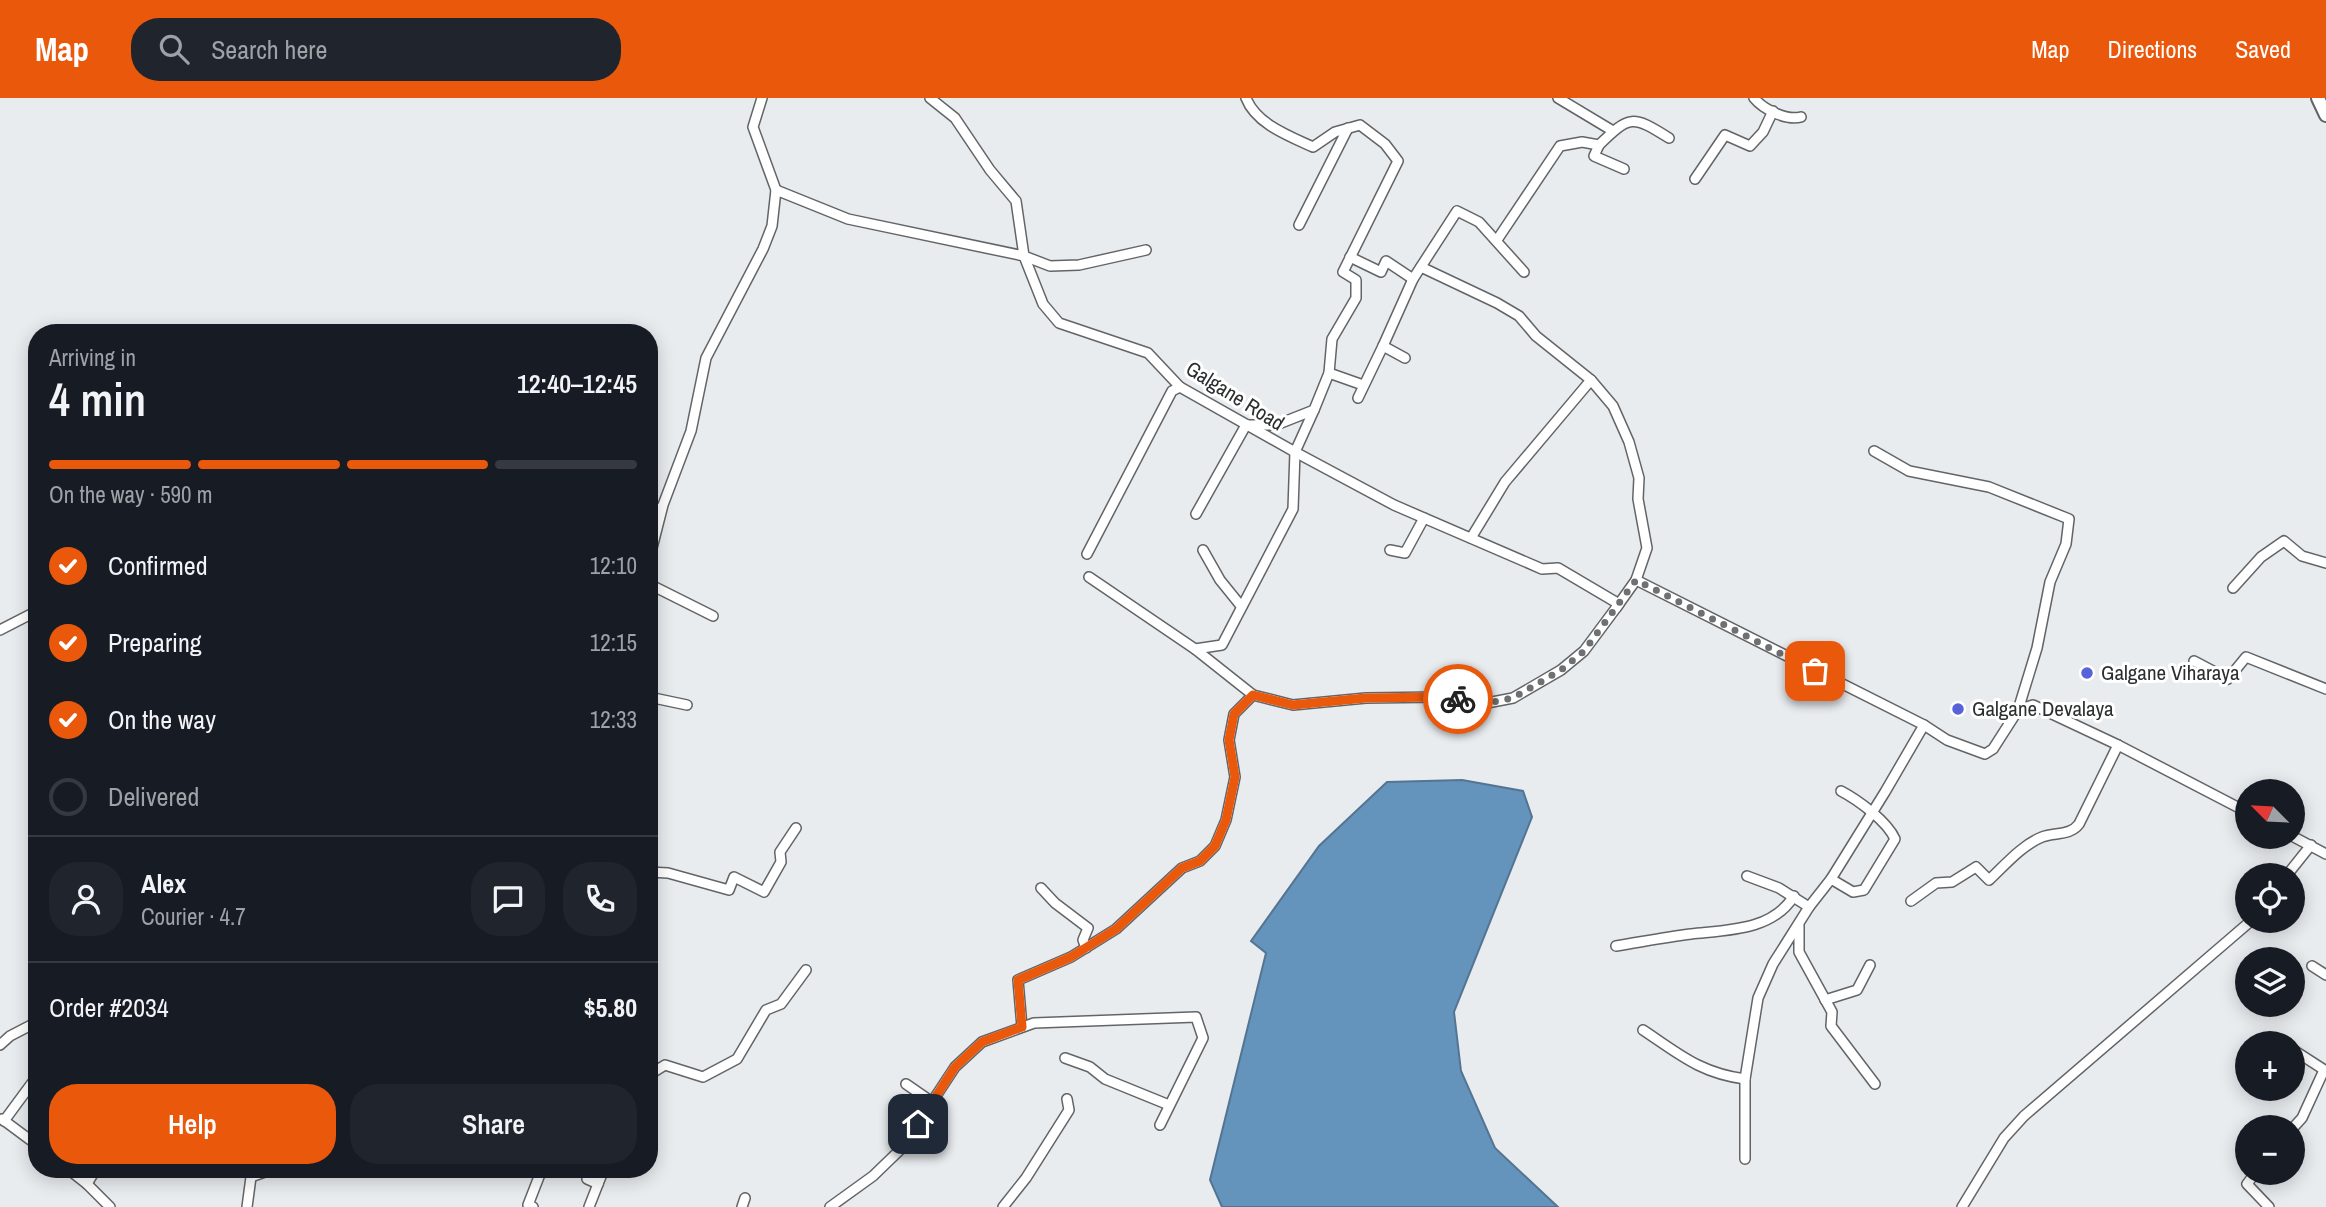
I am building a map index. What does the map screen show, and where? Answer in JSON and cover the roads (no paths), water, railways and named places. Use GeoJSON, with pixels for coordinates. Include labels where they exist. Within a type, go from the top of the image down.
{"type":"FeatureCollection","features":[{"type":"Feature","properties":{"kind":"street"},"geometry":{"type":"LineString","coordinates":[[658,525],[691,431],[706,358],[763,249],[772,226],[776,190],[753,127],[762,98]]}},
{"type":"Feature","properties":{"kind":"street","name":"Galgane Road"},"geometry":{"type":"LineString","coordinates":[[930,98],[955,118],[990,170],[1016,201],[1024,256],[1043,304],[1059,323],[1148,353],[1180,387],[1394,505],[1542,569],[1558,568],[1619,604]]}},
{"type":"Feature","properties":{"kind":"street"},"geometry":{"type":"LineString","coordinates":[[1195,649],[1222,645],[1293,509],[1295,452],[1329,373],[1332,339],[1356,298],[1356,280],[1343,272],[1398,161],[1385,144],[1360,125],[1335,132],[1313,147],[1280,132],[1250,107],[1246,98]]}},
{"type":"Feature","properties":{"kind":"street"},"geometry":{"type":"LineString","coordinates":[[1558,98],[1613,131]]}},
{"type":"Feature","properties":{"kind":"street"},"geometry":{"type":"LineString","coordinates":[[1754,98],[1760,105],[1773,111],[1793,119],[1801,117]]}},
{"type":"Feature","properties":{"kind":"street"},"geometry":{"type":"LineString","coordinates":[[2318,98],[2326,115]]}},
{"type":"Feature","properties":{"kind":"street"},"geometry":{"type":"LineString","coordinates":[[1695,179],[1725,135],[1750,146],[1763,132],[1773,111]]}},
{"type":"Feature","properties":{"kind":"street"},"geometry":{"type":"LineString","coordinates":[[1624,169],[1594,156],[1599,145],[1622,123],[1642,121],[1668,138]]}},
{"type":"Feature","properties":{"kind":"street"},"geometry":{"type":"LineString","coordinates":[[1299,225],[1348,128]]}},
{"type":"Feature","properties":{"kind":"street"},"geometry":{"type":"LineString","coordinates":[[1497,240],[1560,146],[1582,142],[1599,145]]}},
{"type":"Feature","properties":{"kind":"street"},"geometry":{"type":"LineString","coordinates":[[776,190],[848,219],[1024,256],[1050,266],[1079,265],[1146,250]]}},
{"type":"Feature","properties":{"kind":"street"},"geometry":{"type":"LineString","coordinates":[[1358,398],[1413,279],[1457,211],[1479,222],[1524,272]]}},
{"type":"Feature","properties":{"kind":"street"},"geometry":{"type":"LineString","coordinates":[[1350,257],[1381,272],[1386,261],[1413,279]]}},
{"type":"Feature","properties":{"kind":"street"},"geometry":{"type":"LineString","coordinates":[[1089,577],[1195,649],[1253,695],[1293,705],[1366,698],[1440,697],[1488,703],[1513,698],[1561,670],[1584,651],[1636,580],[1647,548],[1638,499],[1639,478],[1629,442],[1613,406],[1591,380],[1536,336],[1519,316],[1421,267]]}},
{"type":"Feature","properties":{"kind":"street"},"geometry":{"type":"LineString","coordinates":[[1383,346],[1405,358]]}},
{"type":"Feature","properties":{"kind":"street"},"geometry":{"type":"LineString","coordinates":[[1329,373],[1363,385]]}},
{"type":"Feature","properties":{"kind":"street"},"geometry":{"type":"LineString","coordinates":[[1471,538],[1505,482],[1591,380]]}},
{"type":"Feature","properties":{"kind":"street"},"geometry":{"type":"LineString","coordinates":[[1087,554],[1172,391],[1180,387]]}},
{"type":"Feature","properties":{"kind":"street"},"geometry":{"type":"LineString","coordinates":[[1196,514],[1246,425],[1276,425],[1314,410]]}},
{"type":"Feature","properties":{"kind":"street"},"geometry":{"type":"LineString","coordinates":[[1636,580],[1924,724],[1947,740],[1985,754],[1993,749],[2018,710],[2037,648],[2050,582],[2066,544],[2069,519],[1989,486],[1909,471],[1874,452]]}},
{"type":"Feature","properties":{"kind":"street"},"geometry":{"type":"LineString","coordinates":[[658,512],[663,505]]}},
{"type":"Feature","properties":{"kind":"street"},"geometry":{"type":"LineString","coordinates":[[1390,550],[1405,553],[1424,518]]}},
{"type":"Feature","properties":{"kind":"street"},"geometry":{"type":"LineString","coordinates":[[2233,588],[2261,556],[2284,541],[2302,556],[2326,563]]}},
{"type":"Feature","properties":{"kind":"street"},"geometry":{"type":"LineString","coordinates":[[1203,551],[1220,580],[1241,606]]}},
{"type":"Feature","properties":{"kind":"street"},"geometry":{"type":"LineString","coordinates":[[658,588],[713,616]]}},
{"type":"Feature","properties":{"kind":"street"},"geometry":{"type":"LineString","coordinates":[[1534,685],[1581,654],[1619,604]]}},
{"type":"Feature","properties":{"kind":"street"},"geometry":{"type":"LineString","coordinates":[[0,630],[28,616]]}},
{"type":"Feature","properties":{"kind":"street"},"geometry":{"type":"LineString","coordinates":[[0,624],[11,625]]}},
{"type":"Feature","properties":{"kind":"street"},"geometry":{"type":"LineString","coordinates":[[2194,661],[2228,679],[2246,657],[2326,688]]}},
{"type":"Feature","properties":{"kind":"street"},"geometry":{"type":"LineString","coordinates":[[1022,1027],[1018,980],[1071,957],[1116,929],[1182,868],[1200,861],[1215,846],[1226,820],[1235,777],[1229,740],[1234,714],[1253,695]]}},
{"type":"Feature","properties":{"kind":"street"},"geometry":{"type":"LineString","coordinates":[[658,699],[687,705]]}},
{"type":"Feature","properties":{"kind":"street"},"geometry":{"type":"LineString","coordinates":[[2018,710],[2033,705],[2118,745],[2235,806]]}},
{"type":"Feature","properties":{"kind":"street"},"geometry":{"type":"LineString","coordinates":[[1745,1159],[1745,1079],[1758,998],[1773,964],[1885,792],[1924,724]]}},
{"type":"Feature","properties":{"kind":"street"},"geometry":{"type":"LineString","coordinates":[[1911,901],[1936,883],[1952,882],[1976,867],[1989,880],[2017,853],[2042,837],[2074,830],[2118,745]]}},
{"type":"Feature","properties":{"kind":"street"},"geometry":{"type":"LineString","coordinates":[[1830,879],[1853,892],[1864,890],[1895,839],[1891,831],[1870,813],[1864,804],[1841,790]]}},
{"type":"Feature","properties":{"kind":"street"},"geometry":{"type":"LineString","coordinates":[[658,872],[729,890],[734,877],[764,892],[781,862],[780,852],[796,828]]}},
{"type":"Feature","properties":{"kind":"street"},"geometry":{"type":"LineString","coordinates":[[2305,842],[2326,854]]}},
{"type":"Feature","properties":{"kind":"street"},"geometry":{"type":"LineString","coordinates":[[2297,863],[2311,845]]}},
{"type":"Feature","properties":{"kind":"street"},"geometry":{"type":"LineString","coordinates":[[1747,876],[1779,888],[1809,907]]}},
{"type":"Feature","properties":{"kind":"street"},"geometry":{"type":"LineString","coordinates":[[1041,888],[1055,903],[1088,928],[1083,940],[1086,948]]}},
{"type":"Feature","properties":{"kind":"street"},"geometry":{"type":"LineString","coordinates":[[1616,946],[1733,930],[1777,915],[1794,896]]}},
{"type":"Feature","properties":{"kind":"street"},"geometry":{"type":"LineString","coordinates":[[1799,925],[1799,952],[1832,1012],[1831,1026],[1875,1084]]}},
{"type":"Feature","properties":{"kind":"street"},"geometry":{"type":"LineString","coordinates":[[1962,1207],[2004,1138],[2024,1116],[2237,933]]}},
{"type":"Feature","properties":{"kind":"street"},"geometry":{"type":"LineString","coordinates":[[1825,1000],[1857,990],[1870,965]]}},
{"type":"Feature","properties":{"kind":"street"},"geometry":{"type":"LineString","coordinates":[[2312,966],[2326,975]]}},
{"type":"Feature","properties":{"kind":"street"},"geometry":{"type":"LineString","coordinates":[[658,1069],[665,1065],[703,1077],[737,1059],[766,1010],[781,1004],[806,970]]}},
{"type":"Feature","properties":{"kind":"street"},"geometry":{"type":"LineString","coordinates":[[830,1207],[873,1176],[904,1146],[955,1067],[982,1042],[1034,1023],[1196,1017],[1203,1038],[1160,1125]]}},
{"type":"Feature","properties":{"kind":"street"},"geometry":{"type":"LineString","coordinates":[[0,1045],[28,1027]]}},
{"type":"Feature","properties":{"kind":"street"},"geometry":{"type":"LineString","coordinates":[[1643,1030],[1698,1067],[1721,1076],[1745,1079]]}},
{"type":"Feature","properties":{"kind":"street"},"geometry":{"type":"LineString","coordinates":[[2303,1115],[2325,1070],[2305,1057]]}},
{"type":"Feature","properties":{"kind":"street"},"geometry":{"type":"LineString","coordinates":[[1065,1058],[1090,1067],[1105,1079],[1169,1105]]}},
{"type":"Feature","properties":{"kind":"street"},"geometry":{"type":"LineString","coordinates":[[906,1084],[932,1102]]}},
{"type":"Feature","properties":{"kind":"street"},"geometry":{"type":"LineString","coordinates":[[28,1089],[2,1119],[28,1138]]}},
{"type":"Feature","properties":{"kind":"street"},"geometry":{"type":"LineString","coordinates":[[1003,1207],[1026,1178],[1069,1110],[1067,1099]]}},
{"type":"Feature","properties":{"kind":"street"},"geometry":{"type":"LineString","coordinates":[[80,1178],[110,1207]]}},
{"type":"Feature","properties":{"kind":"street"},"geometry":{"type":"LineString","coordinates":[[88,1184],[91,1178]]}},
{"type":"Feature","properties":{"kind":"street"},"geometry":{"type":"LineString","coordinates":[[247,1207],[251,1178]]}},
{"type":"Feature","properties":{"kind":"street"},"geometry":{"type":"LineString","coordinates":[[533,1207],[528,1205],[538,1178]]}},
{"type":"Feature","properties":{"kind":"street"},"geometry":{"type":"LineString","coordinates":[[589,1207],[600,1178]]}},
{"type":"Feature","properties":{"kind":"street"},"geometry":{"type":"LineString","coordinates":[[587,1179],[598,1184]]}},
{"type":"Feature","properties":{"kind":"street"},"geometry":{"type":"LineString","coordinates":[[2248,1185],[2269,1207]]}},
{"type":"Feature","properties":{"kind":"water"},"geometry":{"type":"Polygon","coordinates":[[[1462,780],[1523,791],[1532,817],[1454,1012],[1461,1071],[1495,1148],[1558,1207],[1222,1207],[1210,1180],[1266,953],[1251,941],[1319,846],[1387,782],[1462,780]]]}},
{"type":"Feature","properties":{"kind":"place","name":"Galgane Viharaya"},"geometry":{"type":"Point","coordinates":[2087,673]}},
{"type":"Feature","properties":{"kind":"place","name":"Galgane Devalaya"},"geometry":{"type":"Point","coordinates":[1958,709]}}]}
